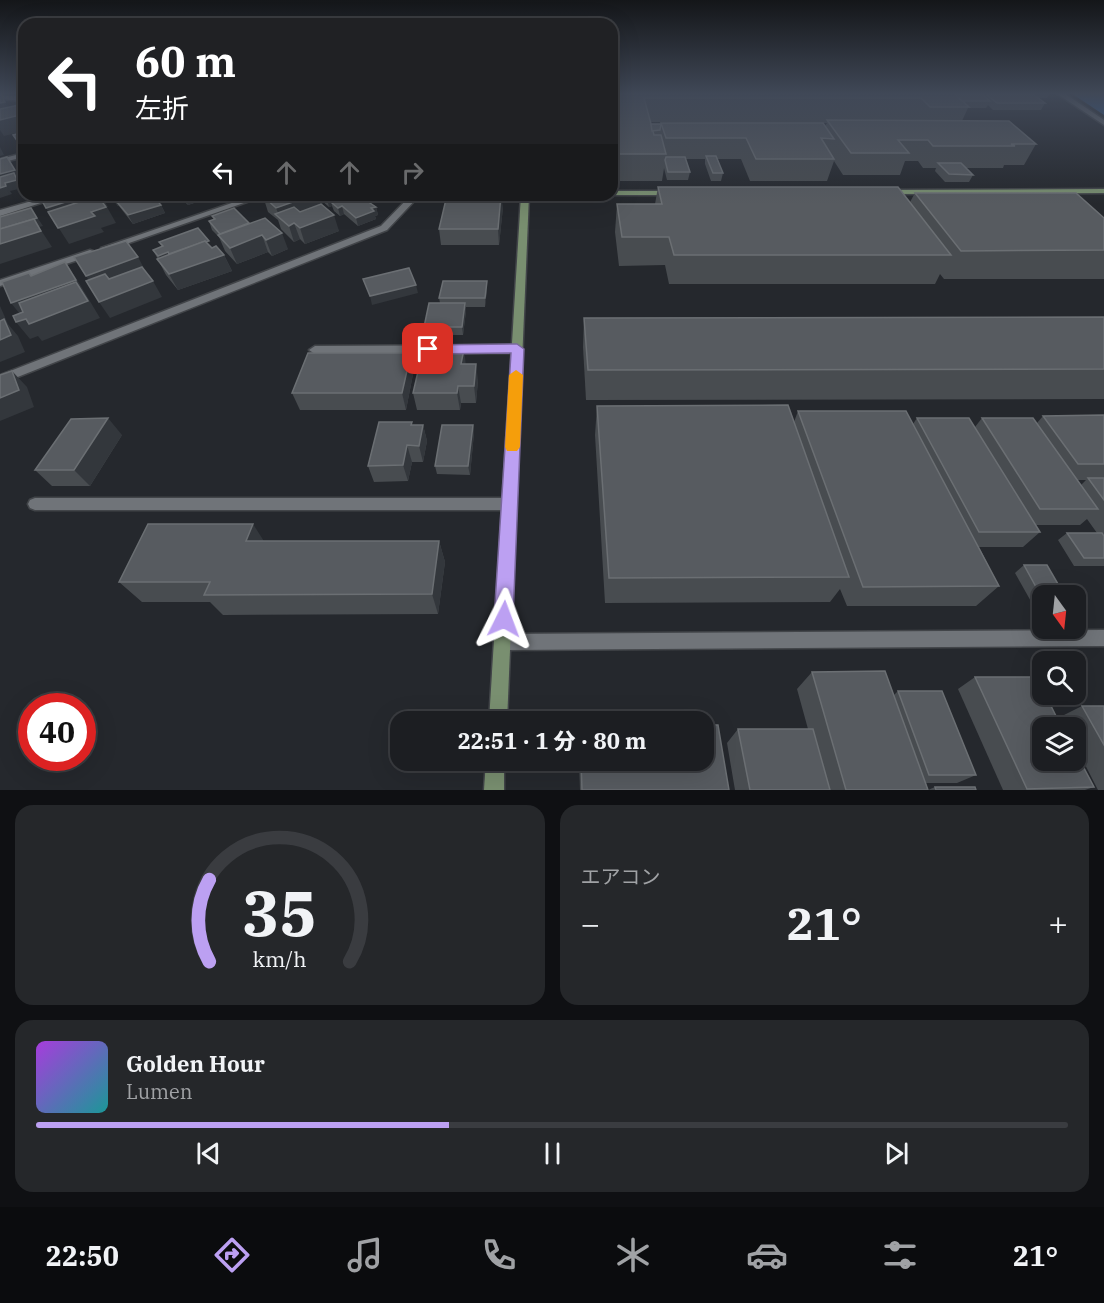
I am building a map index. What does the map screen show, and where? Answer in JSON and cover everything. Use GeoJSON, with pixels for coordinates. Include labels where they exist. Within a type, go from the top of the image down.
{"type":"FeatureCollection","features":[{"type":"Feature","properties":{"kind":"street"},"geometry":{"type":"LineString","coordinates":[[0,161],[18,156]]}},
{"type":"Feature","properties":{"kind":"street"},"geometry":{"type":"LineString","coordinates":[[881,192],[1104,191]]}},
{"type":"Feature","properties":{"kind":"street"},"geometry":{"type":"LineString","coordinates":[[618,193],[682,192]]}},
{"type":"Feature","properties":{"kind":"street"},"geometry":{"type":"LineString","coordinates":[[0,213],[41,201]]}},
{"type":"Feature","properties":{"kind":"street"},"geometry":{"type":"LineString","coordinates":[[0,284],[245,201]]}},
{"type":"Feature","properties":{"kind":"street"},"geometry":{"type":"LineString","coordinates":[[0,380],[384,228],[410,201]]}},
{"type":"Feature","properties":{"kind":"street"},"geometry":{"type":"LineString","coordinates":[[499,711],[525,201]]}},
{"type":"Feature","properties":{"kind":"street"},"geometry":{"type":"LineString","coordinates":[[315,350],[517,349]]}},
{"type":"Feature","properties":{"kind":"street"},"geometry":{"type":"LineString","coordinates":[[35,504],[509,504]]}},
{"type":"Feature","properties":{"kind":"street"},"geometry":{"type":"LineString","coordinates":[[502,642],[1104,638]]}},
{"type":"Feature","properties":{"kind":"street"},"geometry":{"type":"LineString","coordinates":[[494,790],[495,771]]}},
{"type":"Feature","properties":{"kind":"building"},"geometry":{"type":"Polygon","coordinates":[[[618,130],[653,130],[654,135],[661,135],[666,154],[618,154],[618,130]]]}},
{"type":"Feature","properties":{"kind":"building"},"geometry":{"type":"Polygon","coordinates":[[[663,130],[828,130],[834,139],[821,138],[834,159],[756,159],[746,138],[666,138],[663,130]]]}},
{"type":"Feature","properties":{"kind":"building"},"geometry":{"type":"Polygon","coordinates":[[[834,130],[1019,130],[1036,144],[933,146],[928,140],[898,140],[909,153],[851,153],[834,130]]]}},
{"type":"Feature","properties":{"kind":"building"},"geometry":{"type":"Polygon","coordinates":[[[706,156],[716,156],[723,173],[713,173],[706,156]]]}},
{"type":"Feature","properties":{"kind":"building"},"geometry":{"type":"Polygon","coordinates":[[[7,157],[15,170],[0,174],[0,159],[7,157]]]}},
{"type":"Feature","properties":{"kind":"building"},"geometry":{"type":"Polygon","coordinates":[[[666,157],[685,157],[690,172],[668,172],[666,157]]]}},
{"type":"Feature","properties":{"kind":"building"},"geometry":{"type":"Polygon","coordinates":[[[938,163],[961,163],[973,175],[949,174],[938,163]]]}},
{"type":"Feature","properties":{"kind":"building"},"geometry":{"type":"Polygon","coordinates":[[[14,173],[17,180],[5,183],[6,186],[0,188],[0,177],[14,173]]]}},
{"type":"Feature","properties":{"kind":"building"},"geometry":{"type":"Polygon","coordinates":[[[658,187],[898,187],[951,255],[674,255],[669,237],[622,237],[617,204],[662,204],[658,187]]]}},
{"type":"Feature","properties":{"kind":"building"},"geometry":{"type":"Polygon","coordinates":[[[915,193],[1076,193],[1104,218],[1104,250],[961,251],[915,193]]]}},
{"type":"Feature","properties":{"kind":"building"},"geometry":{"type":"Polygon","coordinates":[[[42,201],[69,201],[46,208],[42,201]]]}},
{"type":"Feature","properties":{"kind":"building"},"geometry":{"type":"Polygon","coordinates":[[[82,201],[102,201],[106,207],[91,212],[95,216],[58,228],[48,212],[82,201]]]}},
{"type":"Feature","properties":{"kind":"building"},"geometry":{"type":"Polygon","coordinates":[[[157,201],[161,205],[128,215],[117,202],[157,201]]]}},
{"type":"Feature","properties":{"kind":"building"},"geometry":{"type":"Polygon","coordinates":[[[268,201],[296,201],[276,208],[268,201]]]}},
{"type":"Feature","properties":{"kind":"building"},"geometry":{"type":"Polygon","coordinates":[[[367,201],[376,207],[371,208],[374,211],[356,218],[342,206],[338,208],[332,203],[367,201]]]}},
{"type":"Feature","properties":{"kind":"building"},"geometry":{"type":"Polygon","coordinates":[[[446,201],[500,201],[498,229],[439,229],[446,201]]]}},
{"type":"Feature","properties":{"kind":"building"},"geometry":{"type":"Polygon","coordinates":[[[321,204],[334,215],[300,228],[294,223],[289,226],[275,214],[294,207],[300,212],[321,204]]]}},
{"type":"Feature","properties":{"kind":"building"},"geometry":{"type":"Polygon","coordinates":[[[31,208],[37,218],[0,229],[0,217],[31,208]]]}},
{"type":"Feature","properties":{"kind":"building"},"geometry":{"type":"Polygon","coordinates":[[[234,208],[249,223],[220,234],[209,221],[215,219],[212,216],[234,208]]]}},
{"type":"Feature","properties":{"kind":"building"},"geometry":{"type":"Polygon","coordinates":[[[265,218],[282,233],[266,240],[262,235],[230,248],[218,235],[265,218]]]}},
{"type":"Feature","properties":{"kind":"building"},"geometry":{"type":"Polygon","coordinates":[[[34,219],[41,231],[0,244],[0,229],[34,219]]]}},
{"type":"Feature","properties":{"kind":"building"},"geometry":{"type":"Polygon","coordinates":[[[198,228],[209,241],[158,256],[153,250],[163,246],[159,242],[198,228]]]}},
{"type":"Feature","properties":{"kind":"building"},"geometry":{"type":"Polygon","coordinates":[[[126,241],[138,257],[86,276],[74,257],[126,241]]]}},
{"type":"Feature","properties":{"kind":"building"},"geometry":{"type":"Polygon","coordinates":[[[205,241],[212,248],[216,246],[224,255],[169,274],[157,259],[205,241]]]}},
{"type":"Feature","properties":{"kind":"building"},"geometry":{"type":"Polygon","coordinates":[[[65,262],[76,280],[11,303],[2,282],[29,273],[31,276],[65,262]]]}},
{"type":"Feature","properties":{"kind":"building"},"geometry":{"type":"Polygon","coordinates":[[[142,267],[153,281],[99,302],[86,281],[105,274],[109,279],[142,267]]]}},
{"type":"Feature","properties":{"kind":"building"},"geometry":{"type":"Polygon","coordinates":[[[409,268],[416,285],[370,296],[363,279],[409,268]]]}},
{"type":"Feature","properties":{"kind":"building"},"geometry":{"type":"Polygon","coordinates":[[[443,281],[487,281],[485,298],[439,298],[443,281]]]}},
{"type":"Feature","properties":{"kind":"building"},"geometry":{"type":"Polygon","coordinates":[[[76,282],[88,301],[29,324],[26,319],[16,322],[13,316],[23,312],[19,303],[76,282]]]}},
{"type":"Feature","properties":{"kind":"building"},"geometry":{"type":"Polygon","coordinates":[[[429,303],[465,303],[462,327],[424,327],[429,303]]]}},
{"type":"Feature","properties":{"kind":"building"},"geometry":{"type":"Polygon","coordinates":[[[1104,317],[1104,369],[588,370],[584,318],[1104,317]]]}},
{"type":"Feature","properties":{"kind":"building"},"geometry":{"type":"Polygon","coordinates":[[[4,319],[11,335],[0,340],[0,321],[4,319]]]}},
{"type":"Feature","properties":{"kind":"building"},"geometry":{"type":"Polygon","coordinates":[[[464,349],[461,364],[476,364],[474,386],[458,386],[457,393],[413,393],[423,350],[464,349]]]}},
{"type":"Feature","properties":{"kind":"building"},"geometry":{"type":"Polygon","coordinates":[[[308,353],[411,353],[402,393],[292,393],[308,353]]]}},
{"type":"Feature","properties":{"kind":"building"},"geometry":{"type":"Polygon","coordinates":[[[12,371],[19,390],[0,398],[0,375],[12,371]]]}},
{"type":"Feature","properties":{"kind":"building"},"geometry":{"type":"Polygon","coordinates":[[[788,405],[849,577],[609,578],[597,406],[788,405]]]}},
{"type":"Feature","properties":{"kind":"building"},"geometry":{"type":"Polygon","coordinates":[[[798,411],[906,411],[999,586],[863,587],[798,411]]]}},
{"type":"Feature","properties":{"kind":"building"},"geometry":{"type":"Polygon","coordinates":[[[1104,415],[1104,464],[1078,464],[1043,416],[1104,415]]]}},
{"type":"Feature","properties":{"kind":"building"},"geometry":{"type":"Polygon","coordinates":[[[108,418],[74,470],[35,470],[71,419],[108,418]]]}},
{"type":"Feature","properties":{"kind":"building"},"geometry":{"type":"Polygon","coordinates":[[[917,418],[969,418],[1040,532],[979,532],[917,418]]]}},
{"type":"Feature","properties":{"kind":"building"},"geometry":{"type":"Polygon","coordinates":[[[982,418],[1033,418],[1098,509],[1040,509],[982,418]]]}},
{"type":"Feature","properties":{"kind":"building"},"geometry":{"type":"Polygon","coordinates":[[[379,422],[412,422],[411,425],[423,425],[419,446],[407,445],[403,465],[368,466],[379,422]]]}},
{"type":"Feature","properties":{"kind":"building"},"geometry":{"type":"Polygon","coordinates":[[[442,425],[473,425],[468,466],[435,466],[442,425]]]}},
{"type":"Feature","properties":{"kind":"building"},"geometry":{"type":"Polygon","coordinates":[[[1088,478],[1104,478],[1104,500],[1088,478]]]}},
{"type":"Feature","properties":{"kind":"building"},"geometry":{"type":"Polygon","coordinates":[[[148,524],[253,524],[246,541],[439,541],[432,594],[204,595],[210,582],[119,582],[148,524]]]}},
{"type":"Feature","properties":{"kind":"building"},"geometry":{"type":"Polygon","coordinates":[[[1067,533],[1102,533],[1104,558],[1084,558],[1067,533]]]}},
{"type":"Feature","properties":{"kind":"building"},"geometry":{"type":"Polygon","coordinates":[[[1024,565],[1047,565],[1059,585],[1035,585],[1024,565]]]}},
{"type":"Feature","properties":{"kind":"building"},"geometry":{"type":"Polygon","coordinates":[[[885,671],[928,790],[846,790],[812,672],[885,671]]]}},
{"type":"Feature","properties":{"kind":"building"},"geometry":{"type":"Polygon","coordinates":[[[975,677],[1032,677],[1032,705],[1050,705],[1056,717],[1032,717],[1032,771],[1086,771],[1094,787],[1027,789],[975,677]]]}},
{"type":"Feature","properties":{"kind":"building"},"geometry":{"type":"Polygon","coordinates":[[[898,691],[942,691],[976,775],[929,775],[898,691]]]}},
{"type":"Feature","properties":{"kind":"building"},"geometry":{"type":"Polygon","coordinates":[[[1082,706],[1104,706],[1104,745],[1082,706]]]}},
{"type":"Feature","properties":{"kind":"building"},"geometry":{"type":"Polygon","coordinates":[[[714,725],[718,725],[729,790],[582,790],[581,771],[714,771],[714,725]]]}},
{"type":"Feature","properties":{"kind":"building"},"geometry":{"type":"Polygon","coordinates":[[[738,729],[813,729],[830,790],[750,790],[738,729]]]}},
{"type":"Feature","properties":{"kind":"building"},"geometry":{"type":"Polygon","coordinates":[[[935,787],[975,787],[976,790],[936,790],[935,787]]]}},
{"type":"Feature","properties":{"kind":"slow traffic"},"geometry":{"type":"LineString","coordinates":[[512,447],[516,375]]}},
{"type":"Feature","properties":{"kind":"route"},"geometry":{"type":"LineString","coordinates":[[428,349],[517,349],[504,619]]}}]}
